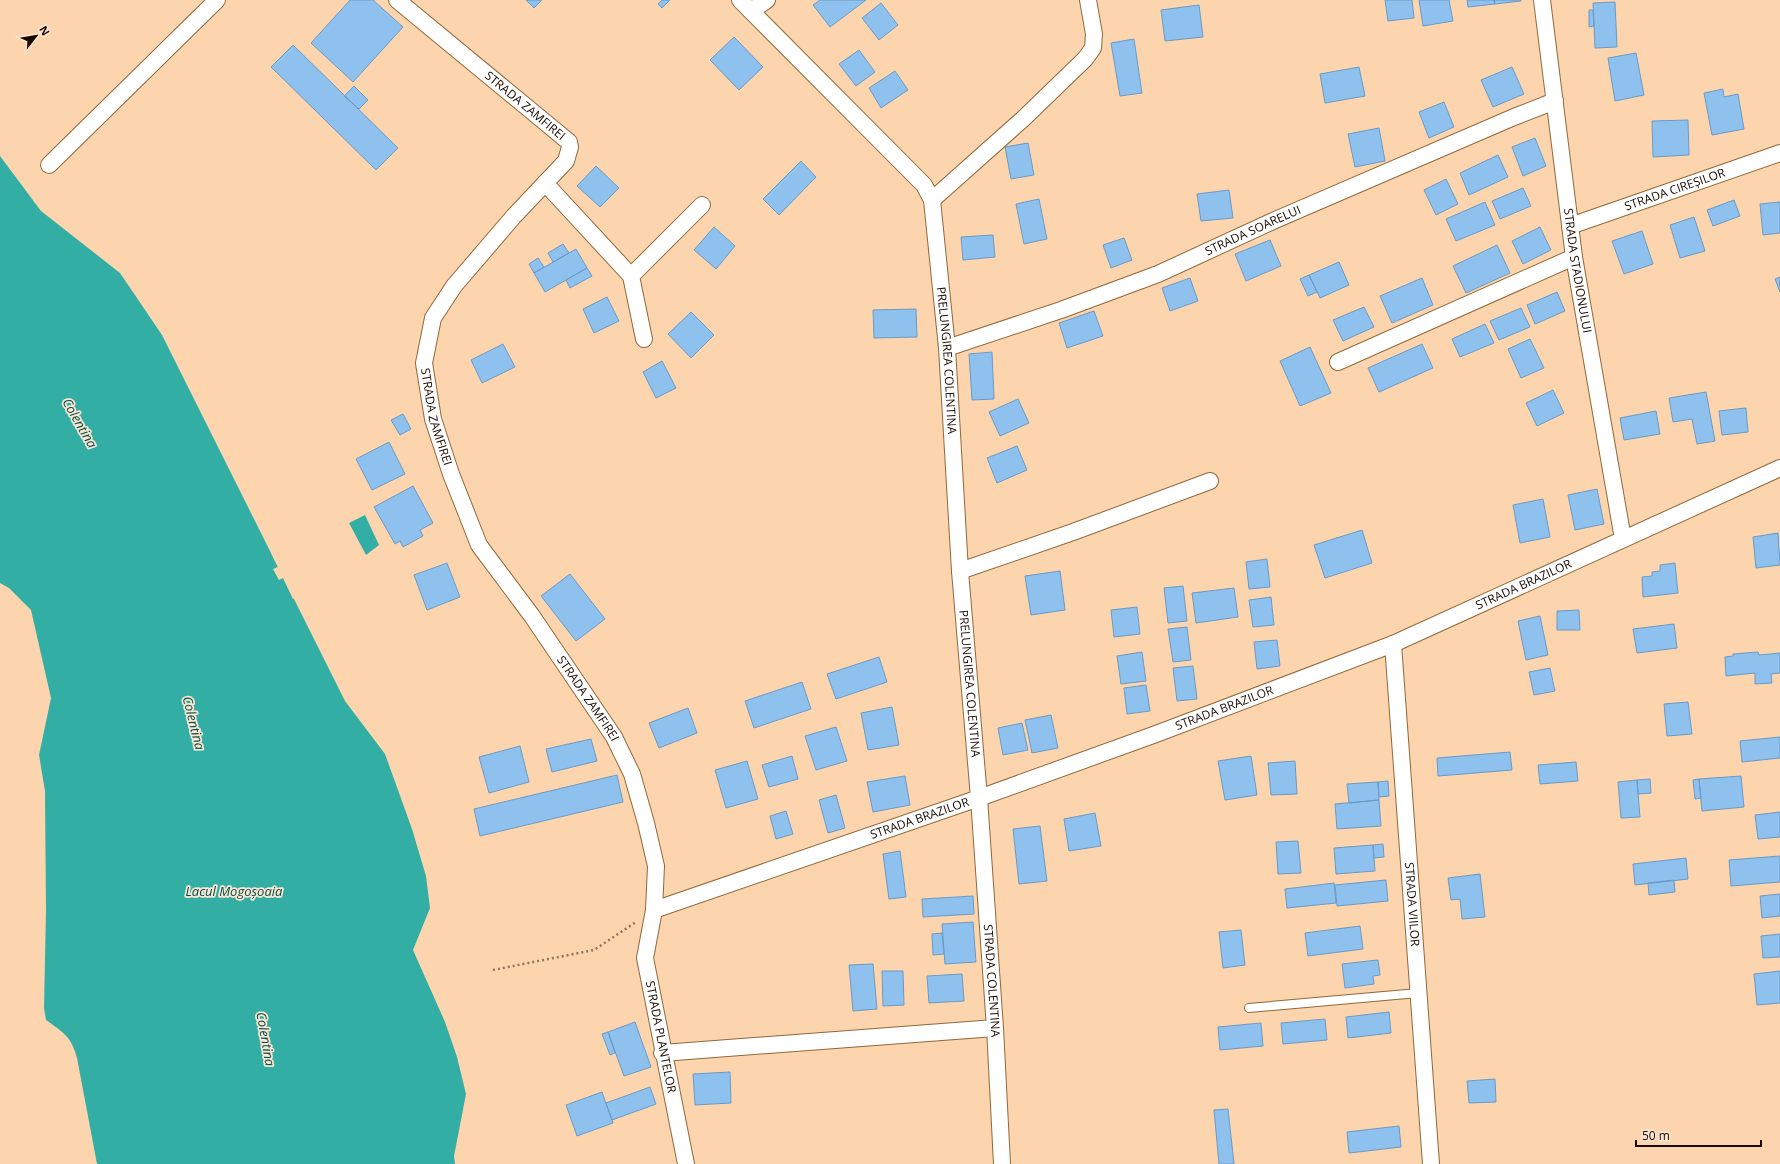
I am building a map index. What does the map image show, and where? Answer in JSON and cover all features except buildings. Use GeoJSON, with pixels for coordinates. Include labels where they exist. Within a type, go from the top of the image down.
{"type":"FeatureCollection","features":[{"type":"Feature","properties":{"kind":"street"},"geometry":{"type":"LineString","coordinates":[[49,165],[217,0]]}},
{"type":"Feature","properties":{"kind":"street","name":"STRADA ZAMFIREI"},"geometry":{"type":"LineString","coordinates":[[397,0],[569,142],[570,147],[566,161],[514,216],[454,286],[433,318],[424,363],[433,420],[451,474],[479,545],[532,616],[614,737],[632,774],[656,866],[654,910]]}},
{"type":"Feature","properties":{"kind":"street","name":"PRELUNGIREA COLENTINA"},"geometry":{"type":"LineString","coordinates":[[740,0],[924,185],[932,200],[947,348],[960,571],[979,798]]}},
{"type":"Feature","properties":{"kind":"street"},"geometry":{"type":"LineString","coordinates":[[751,11],[766,0]]}},
{"type":"Feature","properties":{"kind":"street"},"geometry":{"type":"LineString","coordinates":[[932,200],[1024,118],[1085,59],[1093,48],[1094,34],[1088,0]]}},
{"type":"Feature","properties":{"kind":"street","name":"STRADA STADIONULUI"},"geometry":{"type":"LineString","coordinates":[[1542,0],[1574,257],[1623,539]]}},
{"type":"Feature","properties":{"kind":"street","name":"STRADA SOARELUI"},"geometry":{"type":"LineString","coordinates":[[947,348],[1061,310],[1158,274],[1273,221],[1514,117],[1555,101]]}},
{"type":"Feature","properties":{"kind":"street","name":"STRADA CIREȘILOR"},"geometry":{"type":"LineString","coordinates":[[1570,226],[1780,153]]}},
{"type":"Feature","properties":{"kind":"street"},"geometry":{"type":"LineString","coordinates":[[545,183],[631,276],[644,339]]}},
{"type":"Feature","properties":{"kind":"street"},"geometry":{"type":"LineString","coordinates":[[631,276],[702,205]]}},
{"type":"Feature","properties":{"kind":"street"},"geometry":{"type":"LineString","coordinates":[[1338,362],[1574,257]]}},
{"type":"Feature","properties":{"kind":"street","name":"STRADA BRAZILOR"},"geometry":{"type":"LineString","coordinates":[[654,910],[703,895],[979,798],[1156,734],[1393,644],[1780,468]]}},
{"type":"Feature","properties":{"kind":"street"},"geometry":{"type":"LineString","coordinates":[[960,571],[1073,532],[1210,481]]}},
{"type":"Feature","properties":{"kind":"street","name":"STRADA VIILOR"},"geometry":{"type":"LineString","coordinates":[[1393,644],[1431,1164]]}},
{"type":"Feature","properties":{"kind":"street","name":"STRADA COLENTINA"},"geometry":{"type":"LineString","coordinates":[[979,798],[995,1028],[1002,1164]]}},
{"type":"Feature","properties":{"kind":"street","name":"STRADA PLANTELOR"},"geometry":{"type":"LineString","coordinates":[[654,910],[645,958],[662,1053],[686,1164]]}},
{"type":"Feature","properties":{"kind":"street"},"geometry":{"type":"LineString","coordinates":[[662,1053],[995,1028]]}},
{"type":"Feature","properties":{"kind":"lane"},"geometry":{"type":"LineString","coordinates":[[1249,1008],[1418,993]]}},
{"type":"Feature","properties":{"kind":"path"},"geometry":{"type":"LineString","coordinates":[[494,970],[594,950],[654,910]]}},
{"type":"Feature","properties":{"kind":"water","name":"Lacul Mogoșoaia"},"geometry":{"type":"Polygon","coordinates":[[[0,156],[41,211],[120,273],[162,335],[345,701],[385,754],[412,829],[426,876],[430,908],[413,950],[445,1022],[457,1057],[466,1094],[454,1156],[455,1164],[97,1164],[75,1051],[66,1036],[58,1028],[46,1020],[44,1008],[46,910],[45,791],[39,755],[51,698],[31,610],[9,588],[0,583],[0,156]]]}},
{"type":"Feature","properties":{"kind":"water"},"geometry":{"type":"Polygon","coordinates":[[[365,515],[379,545],[366,555],[349,523],[365,515]]]}},
{"type":"Feature","properties":{"kind":"pier"},"geometry":{"type":"Polygon","coordinates":[[[273,552],[295,598],[293,599],[283,578],[279,580],[273,569],[278,567],[271,553],[273,552]]]}},
{"type":"Feature","properties":{"kind":"water label","name":"Colentina"},"geometry":{"type":"Point","coordinates":[80,423]}},
{"type":"Feature","properties":{"kind":"water label","name":"Colentina"},"geometry":{"type":"Point","coordinates":[194,723]}},
{"type":"Feature","properties":{"kind":"water label","name":"Colentina"},"geometry":{"type":"Point","coordinates":[266,1039]}}]}
